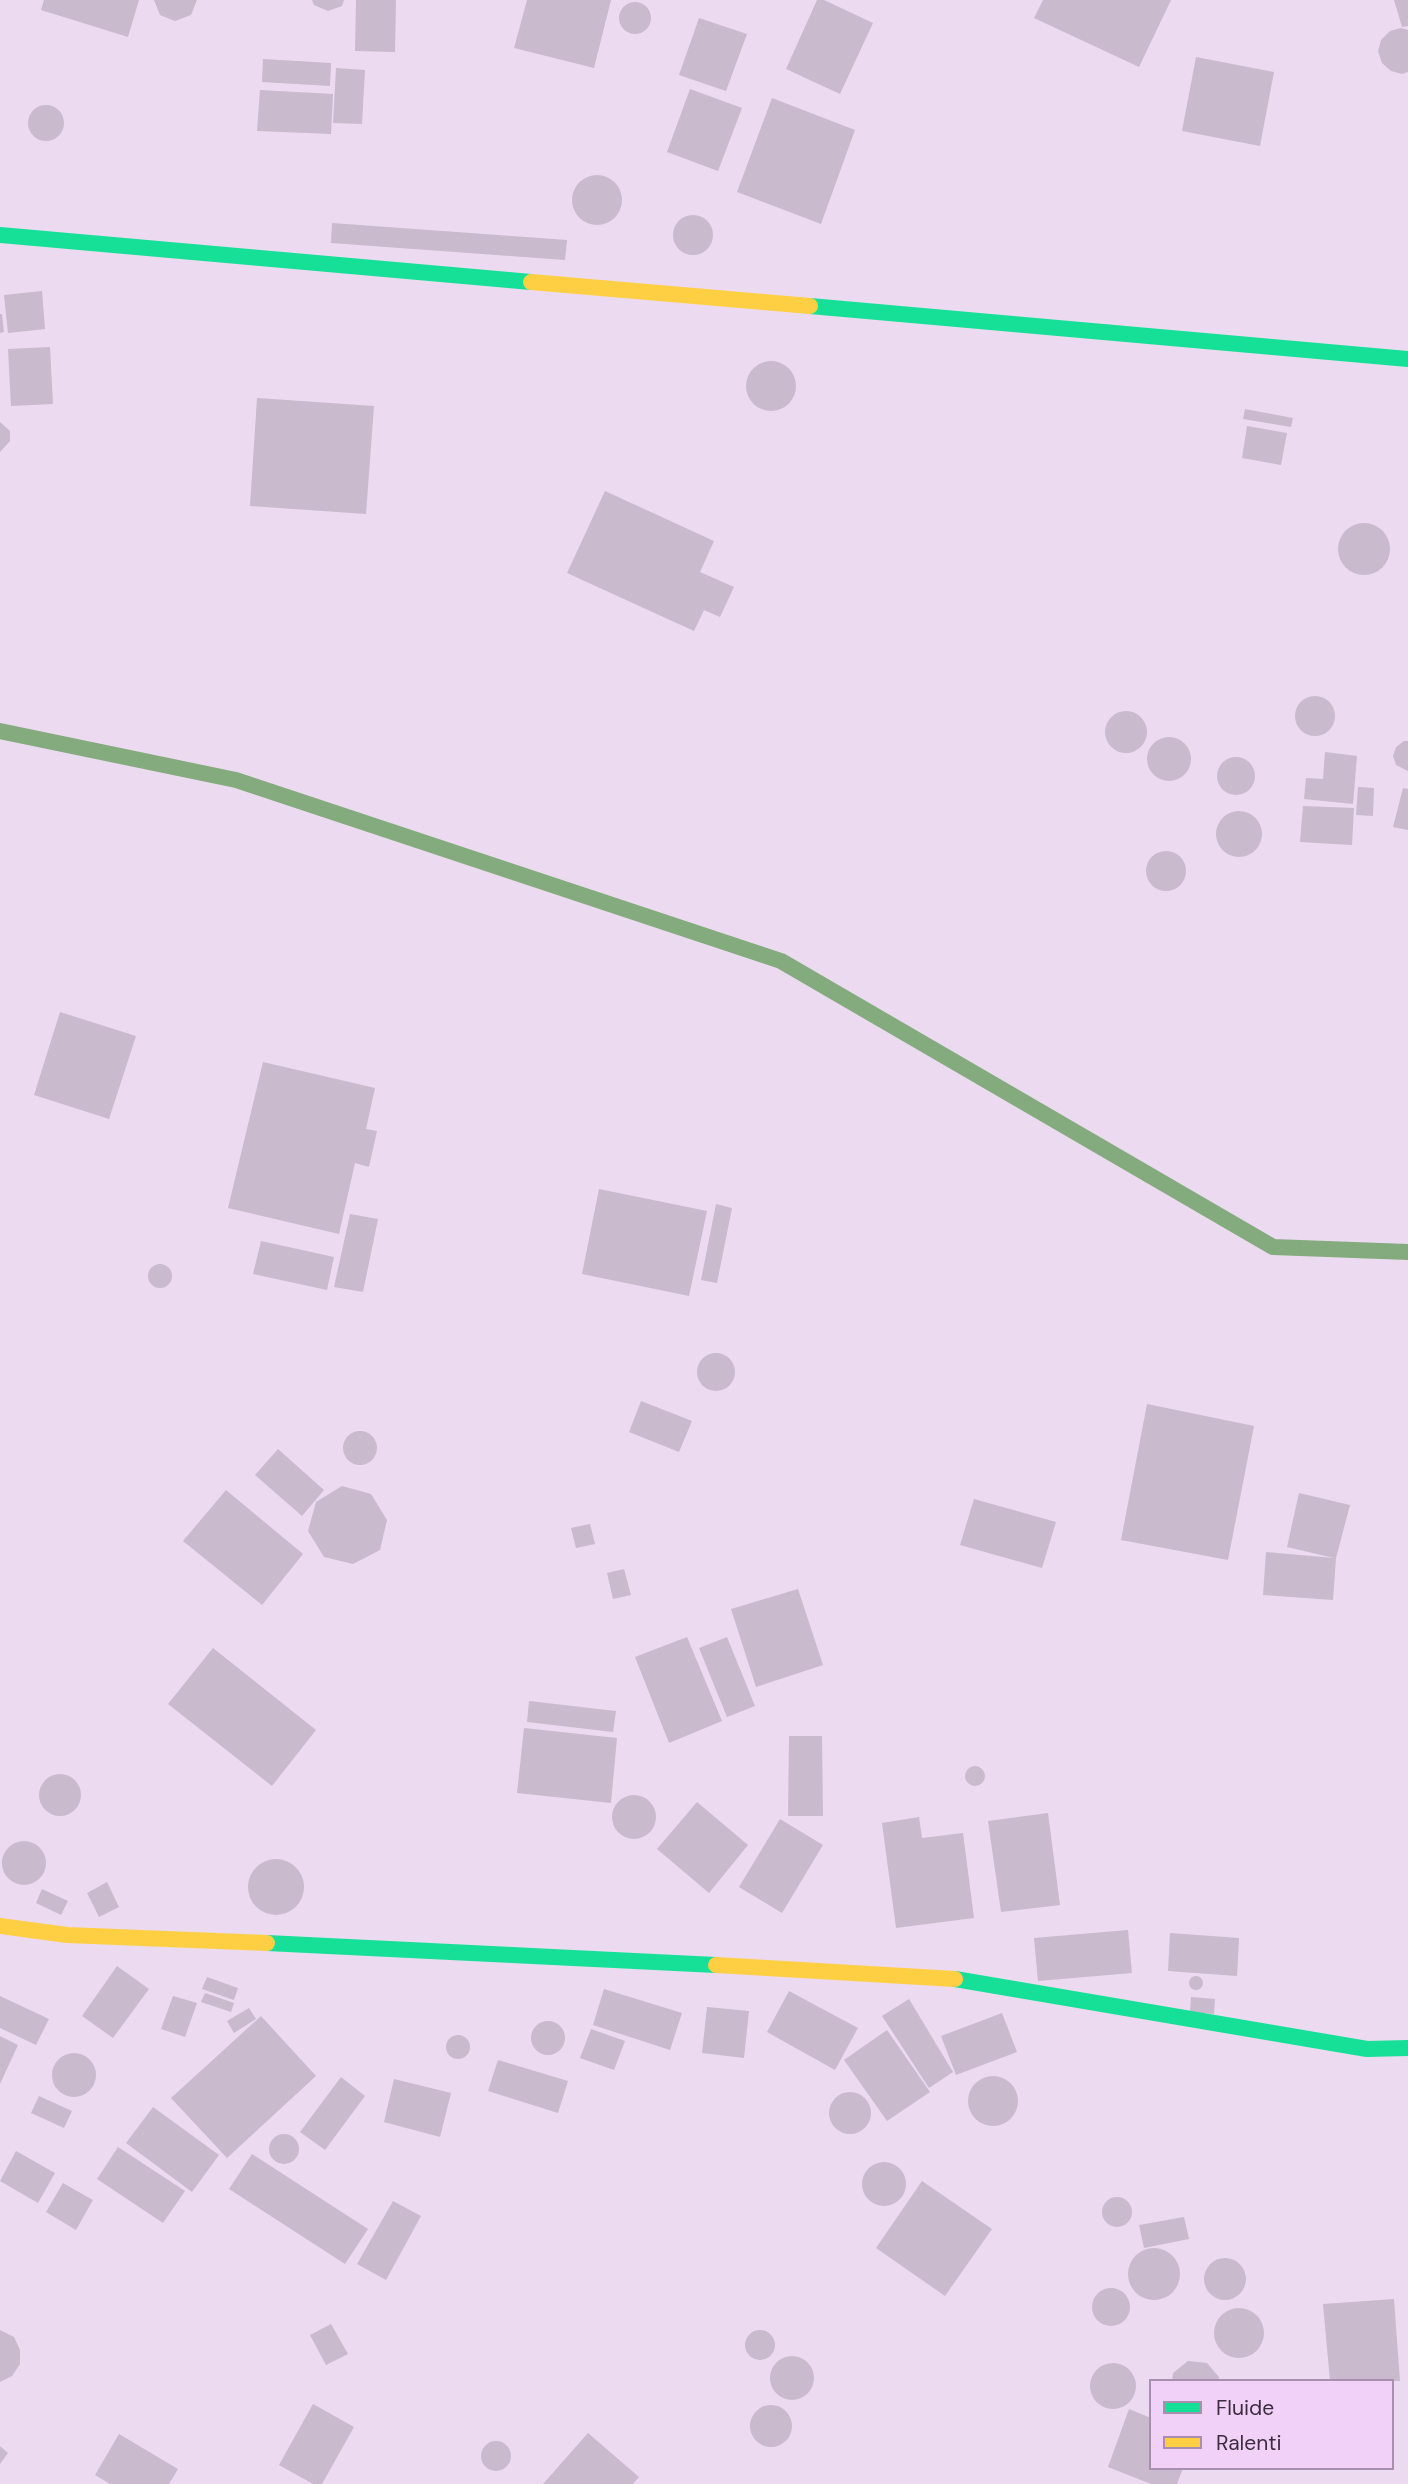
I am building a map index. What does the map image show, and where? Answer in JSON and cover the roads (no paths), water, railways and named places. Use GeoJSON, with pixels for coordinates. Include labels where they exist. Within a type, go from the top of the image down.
{"type":"FeatureCollection","features":[{"type":"Feature","properties":{"kind":"street"},"geometry":{"type":"LineString","coordinates":[[0,235],[1408,359]]}},
{"type":"Feature","properties":{"kind":"street"},"geometry":{"type":"LineString","coordinates":[[0,1926],[67,1935],[569,1955],[961,1979],[1367,2049],[1408,2048]]}},
{"type":"Feature","properties":{"kind":"waterway"},"geometry":{"type":"LineString","coordinates":[[0,731],[236,780],[781,961],[1273,1247],[1408,1252]]}}]}
